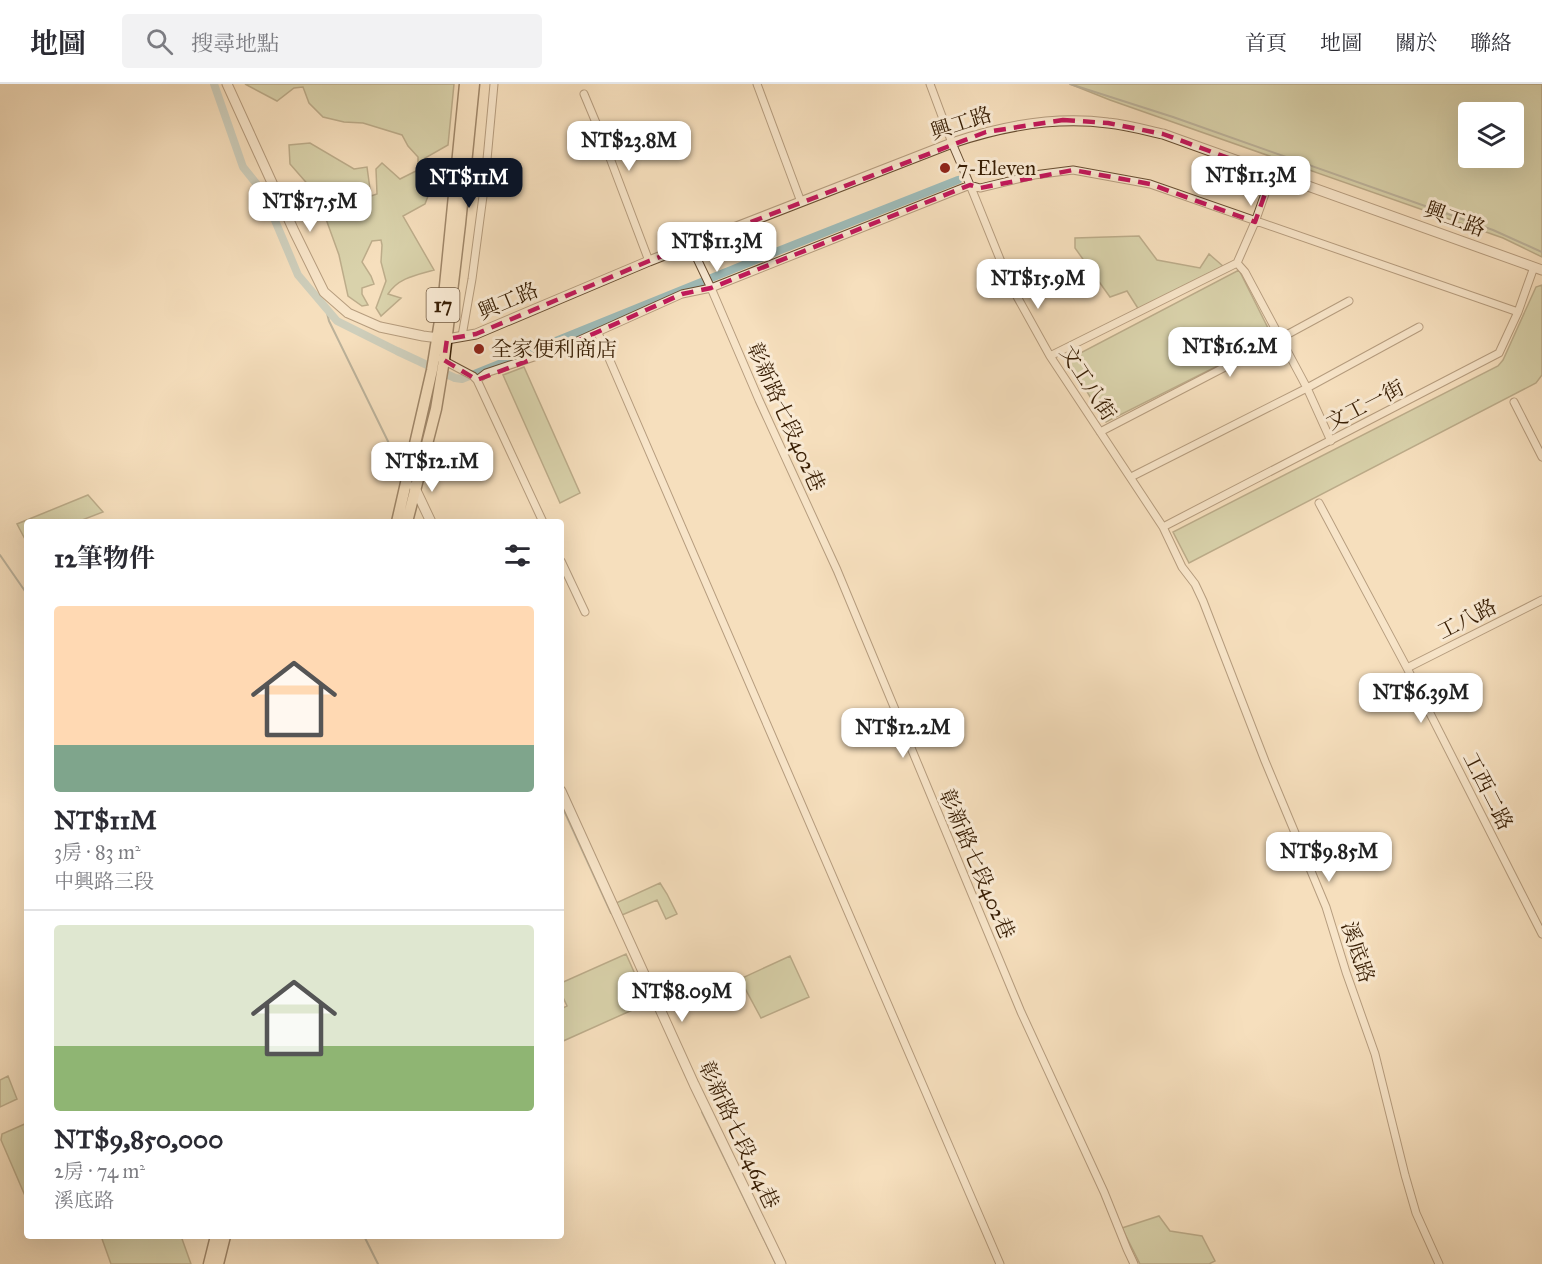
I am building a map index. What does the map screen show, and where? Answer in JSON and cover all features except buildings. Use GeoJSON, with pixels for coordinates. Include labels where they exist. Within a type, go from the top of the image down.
{"type":"FeatureCollection","features":[{"type":"Feature","properties":{"kind":"main road","name":"17"},"geometry":{"type":"LineString","coordinates":[[408,519],[436,409],[443,360],[442,338],[447,273],[465,84]]}},
{"type":"Feature","properties":{"kind":"main road","name":"17"},"geometry":{"type":"LineString","coordinates":[[442,338],[474,84]]}},
{"type":"Feature","properties":{"kind":"main road","name":"17"},"geometry":{"type":"LineString","coordinates":[[398,519],[408,476],[443,360]]}},
{"type":"Feature","properties":{"kind":"main road"},"geometry":{"type":"LineString","coordinates":[[209,1264],[215,1239]]}},
{"type":"Feature","properties":{"kind":"main road"},"geometry":{"type":"LineString","coordinates":[[218,1264],[224,1239]]}},
{"type":"Feature","properties":{"kind":"street"},"geometry":{"type":"LineString","coordinates":[[227,84],[324,292],[348,313],[362,320],[380,327],[442,338]]}},
{"type":"Feature","properties":{"kind":"street"},"geometry":{"type":"LineString","coordinates":[[462,336],[483,201],[494,84]]}},
{"type":"Feature","properties":{"kind":"street"},"geometry":{"type":"LineString","coordinates":[[757,84],[801,202]]}},
{"type":"Feature","properties":{"kind":"street","name":"文工八街"},"geometry":{"type":"LineString","coordinates":[[930,84],[1010,284],[1050,356],[1163,527]]}},
{"type":"Feature","properties":{"kind":"street"},"geometry":{"type":"LineString","coordinates":[[584,94],[649,261]]}},
{"type":"Feature","properties":{"kind":"street","name":"興工路"},"geometry":{"type":"LineString","coordinates":[[442,338],[484,331],[690,244],[952,142],[1013,126],[1063,120],[1108,123],[1163,134],[1538,269]]}},
{"type":"Feature","properties":{"kind":"street"},"geometry":{"type":"LineString","coordinates":[[475,378],[564,347],[682,294],[711,288],[970,185],[980,188],[1034,175],[1073,170],[1150,184],[1518,312]]}},
{"type":"Feature","properties":{"kind":"street"},"geometry":{"type":"LineString","coordinates":[[1050,356],[1237,263],[1272,174]]}},
{"type":"Feature","properties":{"kind":"street","name":"彰新路七段402巷"},"geometry":{"type":"LineString","coordinates":[[690,244],[837,570],[1021,1012],[1104,1192],[1134,1264]]}},
{"type":"Feature","properties":{"kind":"street"},"geometry":{"type":"LineString","coordinates":[[1237,263],[1245,272],[1331,441]]}},
{"type":"Feature","properties":{"kind":"street","name":"文工一街"},"geometry":{"type":"LineString","coordinates":[[1163,527],[1499,353],[1538,269]]}},
{"type":"Feature","properties":{"kind":"street"},"geometry":{"type":"LineString","coordinates":[[1100,432],[1348,301]]}},
{"type":"Feature","properties":{"kind":"street"},"geometry":{"type":"LineString","coordinates":[[1131,477],[1306,388],[1419,327]]}},
{"type":"Feature","properties":{"kind":"street"},"geometry":{"type":"LineString","coordinates":[[598,333],[1000,1264]]}},
{"type":"Feature","properties":{"kind":"street"},"geometry":{"type":"LineString","coordinates":[[443,360],[475,378],[542,519]]}},
{"type":"Feature","properties":{"kind":"street"},"geometry":{"type":"LineString","coordinates":[[1514,402],[1542,457]]}},
{"type":"Feature","properties":{"kind":"street"},"geometry":{"type":"LineString","coordinates":[[408,476],[430,519]]}},
{"type":"Feature","properties":{"kind":"street","name":"工西二路"},"geometry":{"type":"LineString","coordinates":[[1319,503],[1407,668],[1542,934]]}},
{"type":"Feature","properties":{"kind":"street","name":"溪底路"},"geometry":{"type":"LineString","coordinates":[[1163,527],[1182,567],[1195,584],[1203,601],[1265,761],[1326,907],[1375,1054],[1416,1213],[1439,1264]]}},
{"type":"Feature","properties":{"kind":"street"},"geometry":{"type":"LineString","coordinates":[[564,567],[585,612]]}},
{"type":"Feature","properties":{"kind":"street","name":"工八路"},"geometry":{"type":"LineString","coordinates":[[1407,668],[1542,600]]}},
{"type":"Feature","properties":{"kind":"street","name":"彰新路七段464巷"},"geometry":{"type":"LineString","coordinates":[[564,798],[694,1084],[781,1264]]}},
{"type":"Feature","properties":{"kind":"highlighted area"},"geometry":{"type":"Polygon","coordinates":[[[1063,120],[1108,123],[1163,134],[1272,174],[1255,222],[1150,184],[1073,170],[980,188],[970,185],[711,288],[682,294],[564,347],[477,380],[444,360],[447,339],[476,334],[649,261],[986,132],[1063,120]]]}},
{"type":"Feature","properties":{"kind":"green space"},"geometry":{"type":"Polygon","coordinates":[[[245,84],[454,84],[448,145],[425,158],[433,183],[425,204],[403,216],[434,270],[397,284],[388,294],[401,298],[381,316],[376,308],[386,281],[381,262],[381,240],[372,241],[362,262],[374,284],[362,288],[362,294],[368,305],[362,306],[348,296],[339,255],[322,208],[311,188],[290,164],[289,145],[310,143],[354,169],[367,167],[371,196],[377,194],[376,169],[382,163],[400,179],[418,170],[418,157],[402,135],[363,123],[344,122],[323,117],[309,103],[303,87],[294,88],[277,101],[245,84]]]}},
{"type":"Feature","properties":{"kind":"green space"},"geometry":{"type":"Polygon","coordinates":[[[1070,84],[1542,84],[1542,257],[1503,238],[1070,84]]]}},
{"type":"Feature","properties":{"kind":"green space"},"geometry":{"type":"Polygon","coordinates":[[[1139,236],[1157,260],[1200,268],[1209,254],[1224,267],[1139,310],[1127,291],[1110,297],[1075,248],[1075,238],[1139,236]]]}},
{"type":"Feature","properties":{"kind":"green space"},"geometry":{"type":"Polygon","coordinates":[[[1239,270],[1273,338],[1106,422],[1067,360],[1239,270]]]}},
{"type":"Feature","properties":{"kind":"green space"},"geometry":{"type":"Polygon","coordinates":[[[1542,285],[1542,375],[1536,383],[1189,563],[1173,532],[1498,366],[1503,360],[1536,287],[1542,285]]]}},
{"type":"Feature","properties":{"kind":"green space"},"geometry":{"type":"Polygon","coordinates":[[[524,367],[580,493],[560,503],[503,375],[524,367]]]}},
{"type":"Feature","properties":{"kind":"green space"},"geometry":{"type":"Polygon","coordinates":[[[88,495],[103,512],[85,519],[29,519],[88,495]]]}},
{"type":"Feature","properties":{"kind":"green space"},"geometry":{"type":"Polygon","coordinates":[[[24,521],[24,537],[17,524],[24,521]]]}},
{"type":"Feature","properties":{"kind":"green space"},"geometry":{"type":"Polygon","coordinates":[[[660,883],[677,914],[666,919],[657,900],[622,915],[616,903],[660,883]]]}},
{"type":"Feature","properties":{"kind":"green space"},"geometry":{"type":"Polygon","coordinates":[[[626,954],[648,1003],[564,1041],[564,1008],[567,1006],[564,1000],[564,982],[626,954]]]}},
{"type":"Feature","properties":{"kind":"green space"},"geometry":{"type":"Polygon","coordinates":[[[790,956],[809,997],[761,1018],[740,979],[790,956]]]}},
{"type":"Feature","properties":{"kind":"green space"},"geometry":{"type":"Polygon","coordinates":[[[8,1076],[17,1099],[0,1107],[0,1080],[8,1076]]]}},
{"type":"Feature","properties":{"kind":"green space"},"geometry":{"type":"Polygon","coordinates":[[[24,1124],[24,1193],[1,1140],[2,1134],[24,1124]]]}},
{"type":"Feature","properties":{"kind":"green space"},"geometry":{"type":"Polygon","coordinates":[[[1159,1216],[1170,1231],[1202,1236],[1215,1261],[1209,1264],[1140,1264],[1122,1228],[1159,1216]]]}},
{"type":"Feature","properties":{"kind":"green space"},"geometry":{"type":"Polygon","coordinates":[[[102,1239],[182,1239],[191,1264],[111,1264],[102,1239]]]}},
{"type":"Feature","properties":{"kind":"waterway"},"geometry":{"type":"LineString","coordinates":[[214,84],[243,167],[263,192],[298,275],[337,321],[455,378],[462,379],[958,180]]}},
{"type":"Feature","properties":{"kind":"waterway"},"geometry":{"type":"LineString","coordinates":[[1070,84],[1173,117],[1493,230],[1542,252]]}},
{"type":"Feature","properties":{"kind":"waterway"},"geometry":{"type":"LineString","coordinates":[[326,309],[329,321],[404,474]]}},
{"type":"Feature","properties":{"kind":"waterway"},"geometry":{"type":"LineString","coordinates":[[0,555],[24,590]]}},
{"type":"Feature","properties":{"kind":"waterway"},"geometry":{"type":"LineString","coordinates":[[564,811],[611,913]]}},
{"type":"Feature","properties":{"kind":"waterway"},"geometry":{"type":"LineString","coordinates":[[702,1112],[776,1264]]}},
{"type":"Feature","properties":{"kind":"waterway"},"geometry":{"type":"LineString","coordinates":[[366,1239],[378,1264]]}},
{"type":"Feature","properties":{"kind":"place","name":"7-Eleven"},"geometry":{"type":"Point","coordinates":[945,168]}},
{"type":"Feature","properties":{"kind":"place","name":"全家便利商店"},"geometry":{"type":"Point","coordinates":[479,349]}}]}
